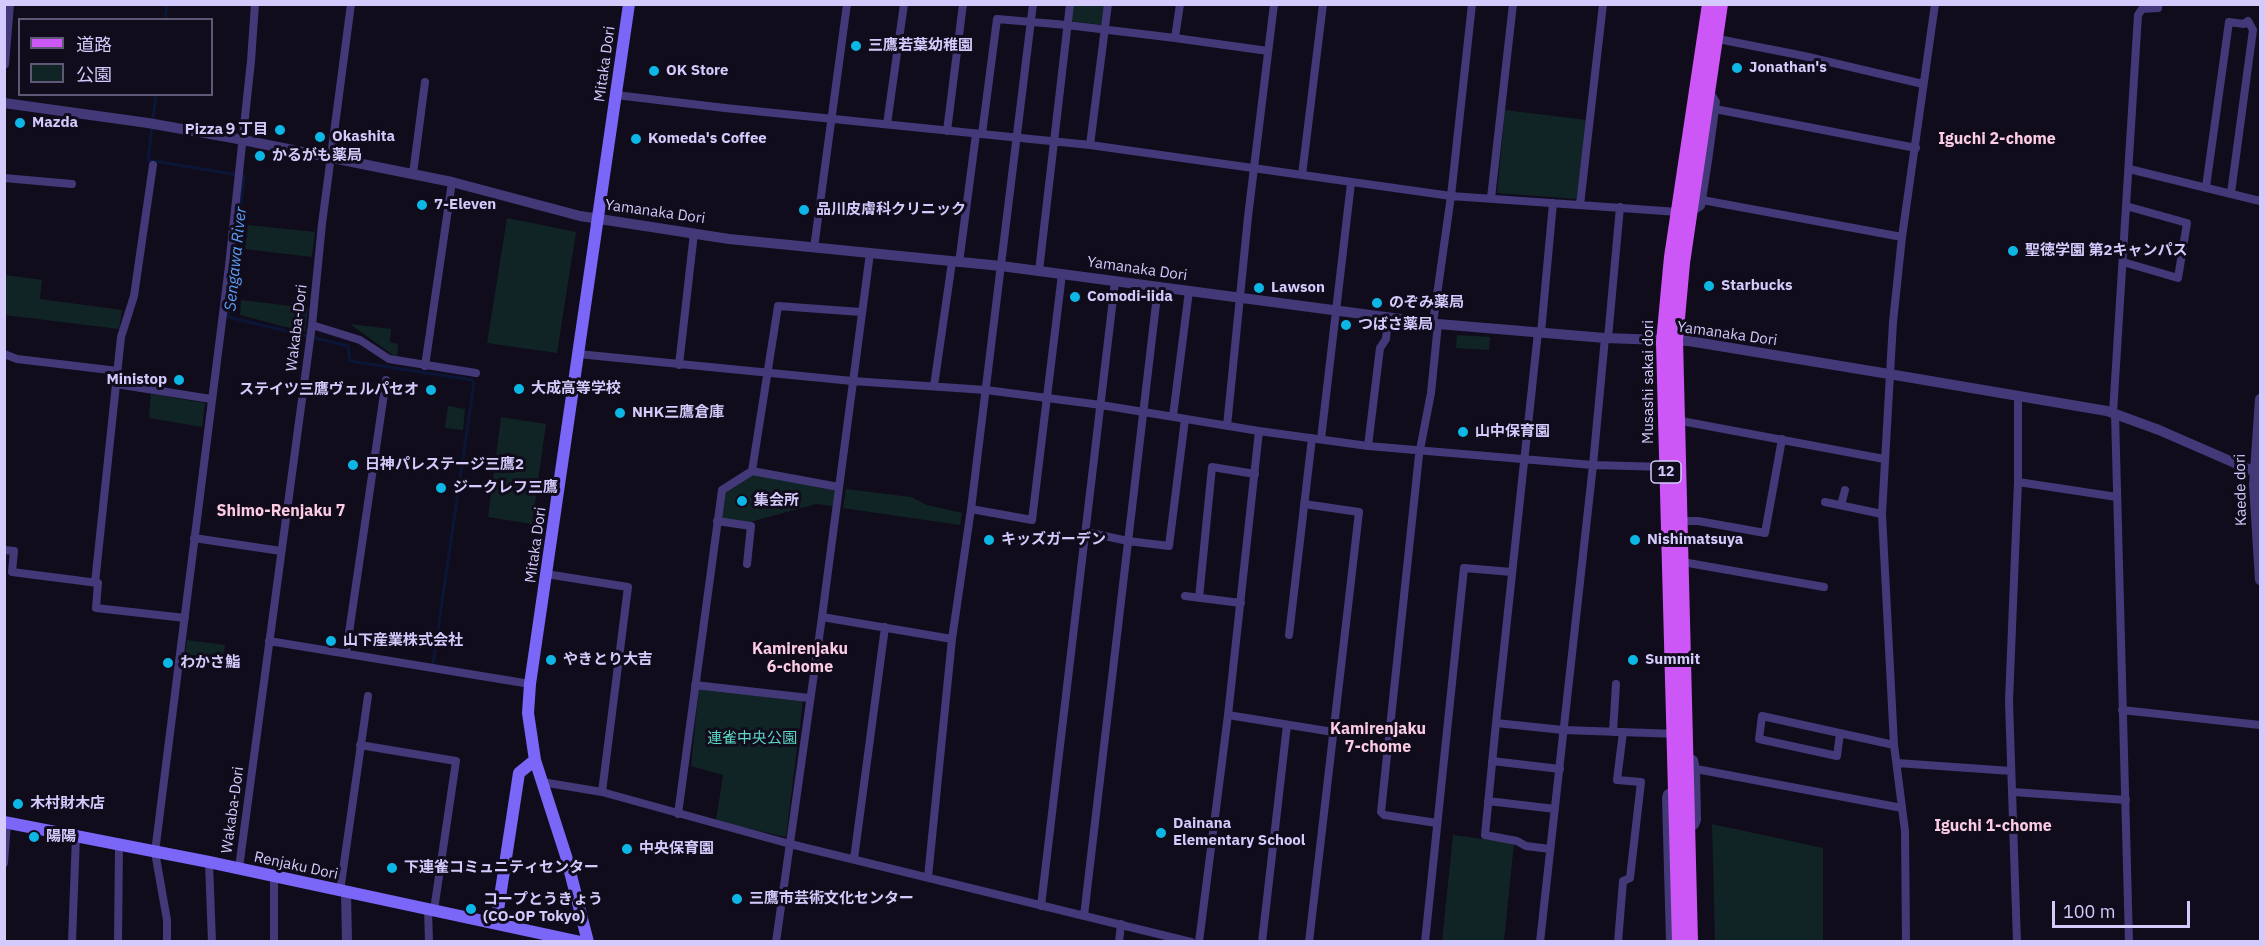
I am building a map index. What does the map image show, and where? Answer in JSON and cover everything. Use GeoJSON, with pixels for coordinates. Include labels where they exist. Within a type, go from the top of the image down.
{"type":"FeatureCollection","features":[{"type":"Feature","properties":{"kind":"main road","name":"Mitaka Dori"},"geometry":{"type":"LineString","coordinates":[[588,942],[566,856],[535,760],[528,713],[530,684],[629,4]]}},
{"type":"Feature","properties":{"kind":"main road","name":"Musashi sakai dori"},"geometry":{"type":"LineString","coordinates":[[1679,942],[1675,789],[1679,734],[1675,561],[1666,467],[1670,341],[1669,278],[1708,90],[1709,4]]}},
{"type":"Feature","properties":{"kind":"main road","name":"Musashi sakai dori"},"geometry":{"type":"LineString","coordinates":[[1684,213],[1710,38],[1721,4]]}},
{"type":"Feature","properties":{"kind":"main road","name":"Musashi sakai dori"},"geometry":{"type":"LineString","coordinates":[[1670,341],[1676,420],[1679,521],[1675,561]]}},
{"type":"Feature","properties":{"kind":"main road","name":"Musashi sakai dori"},"geometry":{"type":"LineString","coordinates":[[1679,734],[1686,754],[1691,942]]}},
{"type":"Feature","properties":{"kind":"main road"},"geometry":{"type":"LineString","coordinates":[[496,923],[519,773],[535,760]]}},
{"type":"Feature","properties":{"kind":"main road","name":"Renjaku Dori"},"geometry":{"type":"LineString","coordinates":[[6,822],[239,868],[581,942]]}},
{"type":"Feature","properties":{"kind":"street"},"geometry":{"type":"LineString","coordinates":[[4,64],[9,4]]}},
{"type":"Feature","properties":{"kind":"street"},"geometry":{"type":"LineString","coordinates":[[167,942],[167,920],[156,852],[239,176],[255,4]]}},
{"type":"Feature","properties":{"kind":"street","name":"Wakaba-Dori"},"geometry":{"type":"LineString","coordinates":[[239,868],[312,325],[351,4]]}},
{"type":"Feature","properties":{"kind":"street"},"geometry":{"type":"LineString","coordinates":[[814,248],[847,4]]}},
{"type":"Feature","properties":{"kind":"street"},"geometry":{"type":"LineString","coordinates":[[887,124],[904,4]]}},
{"type":"Feature","properties":{"kind":"street"},"geometry":{"type":"LineString","coordinates":[[947,131],[963,4]]}},
{"type":"Feature","properties":{"kind":"street"},"geometry":{"type":"LineString","coordinates":[[928,877],[952,639],[971,509],[1033,4]]}},
{"type":"Feature","properties":{"kind":"street"},"geometry":{"type":"LineString","coordinates":[[1039,271],[1070,4]]}},
{"type":"Feature","properties":{"kind":"street"},"geometry":{"type":"LineString","coordinates":[[1090,145],[1108,4]]}},
{"type":"Feature","properties":{"kind":"street"},"geometry":{"type":"LineString","coordinates":[[1175,38],[1180,4]]}},
{"type":"Feature","properties":{"kind":"street"},"geometry":{"type":"LineString","coordinates":[[1227,426],[1274,4]]}},
{"type":"Feature","properties":{"kind":"street"},"geometry":{"type":"LineString","coordinates":[[1302,175],[1323,4]]}},
{"type":"Feature","properties":{"kind":"street"},"geometry":{"type":"LineString","coordinates":[[1437,824],[1384,815],[1381,812],[1421,451],[1431,393],[1436,324],[1472,4]]}},
{"type":"Feature","properties":{"kind":"street"},"geometry":{"type":"LineString","coordinates":[[1491,198],[1513,4]]}},
{"type":"Feature","properties":{"kind":"street"},"geometry":{"type":"LineString","coordinates":[[1580,205],[1603,4]]}},
{"type":"Feature","properties":{"kind":"street"},"geometry":{"type":"LineString","coordinates":[[1906,942],[1905,831],[1894,745],[1882,514],[1889,374],[1902,237],[1935,4]]}},
{"type":"Feature","properties":{"kind":"street"},"geometry":{"type":"LineString","coordinates":[[2129,942],[2114,413],[2138,15],[2142,9],[2158,8],[2158,4]]}},
{"type":"Feature","properties":{"kind":"street"},"geometry":{"type":"LineString","coordinates":[[934,386],[997,19],[1105,29],[1268,51]]}},
{"type":"Feature","properties":{"kind":"street"},"geometry":{"type":"LineString","coordinates":[[2206,187],[2229,22],[2244,24],[2248,21],[2253,30],[2231,193]]}},
{"type":"Feature","properties":{"kind":"street"},"geometry":{"type":"LineString","coordinates":[[1710,38],[1804,56],[1923,84]]}},
{"type":"Feature","properties":{"kind":"street"},"geometry":{"type":"LineString","coordinates":[[412,174],[425,82]]}},
{"type":"Feature","properties":{"kind":"street"},"geometry":{"type":"LineString","coordinates":[[616,95],[1090,145],[1451,196],[1684,213],[1698,209],[1702,200],[1716,102],[1708,90]]}},
{"type":"Feature","properties":{"kind":"street","name":"Yamanaka Dori"},"geometry":{"type":"LineString","coordinates":[[4,103],[152,124],[242,140],[452,182],[505,194],[538,206],[598,219],[729,239],[1001,266],[1436,324],[1670,341],[2018,395],[2114,413],[2257,472]]}},
{"type":"Feature","properties":{"kind":"street"},"geometry":{"type":"LineString","coordinates":[[1715,109],[1916,148]]}},
{"type":"Feature","properties":{"kind":"street"},"geometry":{"type":"LineString","coordinates":[[95,583],[121,337],[134,296],[153,165]]}},
{"type":"Feature","properties":{"kind":"street"},"geometry":{"type":"LineString","coordinates":[[2129,169],[2260,201]]}},
{"type":"Feature","properties":{"kind":"street"},"geometry":{"type":"LineString","coordinates":[[4,178],[72,184]]}},
{"type":"Feature","properties":{"kind":"street"},"geometry":{"type":"LineString","coordinates":[[425,366],[452,182]]}},
{"type":"Feature","properties":{"kind":"street"},"geometry":{"type":"LineString","coordinates":[[1289,635],[1304,504],[1317,438],[1336,312],[1351,183]]}},
{"type":"Feature","properties":{"kind":"street"},"geometry":{"type":"LineString","coordinates":[[1702,200],[1902,237]]}},
{"type":"Feature","properties":{"kind":"street"},"geometry":{"type":"LineString","coordinates":[[1550,849],[1526,846],[1517,841],[1485,835],[1553,203]]}},
{"type":"Feature","properties":{"kind":"street"},"geometry":{"type":"LineString","coordinates":[[2123,262],[2178,278],[2187,224],[2126,206]]}},
{"type":"Feature","properties":{"kind":"street"},"geometry":{"type":"LineString","coordinates":[[1540,942],[1620,207]]}},
{"type":"Feature","properties":{"kind":"street"},"geometry":{"type":"LineString","coordinates":[[679,365],[694,233]]}},
{"type":"Feature","properties":{"kind":"street"},"geometry":{"type":"LineString","coordinates":[[776,942],[870,253]]}},
{"type":"Feature","properties":{"kind":"street"},"geometry":{"type":"LineString","coordinates":[[971,509],[1032,520],[1062,274]]}},
{"type":"Feature","properties":{"kind":"street"},"geometry":{"type":"LineString","coordinates":[[1041,906],[1115,282]]}},
{"type":"Feature","properties":{"kind":"street"},"geometry":{"type":"LineString","coordinates":[[1084,916],[1158,287]]}},
{"type":"Feature","properties":{"kind":"street"},"geometry":{"type":"LineString","coordinates":[[1173,417],[1189,291]]}},
{"type":"Feature","properties":{"kind":"street"},"geometry":{"type":"LineString","coordinates":[[752,471],[778,306],[861,312]]}},
{"type":"Feature","properties":{"kind":"street"},"geometry":{"type":"LineString","coordinates":[[1368,446],[1380,348],[1386,339],[1388,317]]}},
{"type":"Feature","properties":{"kind":"street"},"geometry":{"type":"LineString","coordinates":[[312,325],[360,340],[389,359],[476,373]]}},
{"type":"Feature","properties":{"kind":"street"},"geometry":{"type":"LineString","coordinates":[[4,354],[17,359],[118,371]]}},
{"type":"Feature","properties":{"kind":"street"},"geometry":{"type":"LineString","coordinates":[[578,354],[852,381],[986,390],[1143,411],[1259,431],[1368,446],[1593,465],[1666,467]]}},
{"type":"Feature","properties":{"kind":"street"},"geometry":{"type":"LineString","coordinates":[[346,653],[386,380]]}},
{"type":"Feature","properties":{"kind":"street"},"geometry":{"type":"LineString","coordinates":[[116,384],[211,399]]}},
{"type":"Feature","properties":{"kind":"street"},"geometry":{"type":"LineString","coordinates":[[2017,942],[2009,701],[2018,482],[2018,395]]}},
{"type":"Feature","properties":{"kind":"street","name":"Kaede dori"},"geometry":{"type":"LineString","coordinates":[[2260,399],[2257,472],[2260,580]]}},
{"type":"Feature","properties":{"kind":"street"},"geometry":{"type":"LineString","coordinates":[[1086,532],[1128,541],[1169,546],[1185,419]]}},
{"type":"Feature","properties":{"kind":"street"},"geometry":{"type":"LineString","coordinates":[[1676,420],[1884,459]]}},
{"type":"Feature","properties":{"kind":"street"},"geometry":{"type":"LineString","coordinates":[[1199,942],[1228,715],[1259,431]]}},
{"type":"Feature","properties":{"kind":"street"},"geometry":{"type":"LineString","coordinates":[[1679,521],[1698,521],[1765,533],[1782,439]]}},
{"type":"Feature","properties":{"kind":"street"},"geometry":{"type":"LineString","coordinates":[[1199,598],[1212,466],[1255,474]]}},
{"type":"Feature","properties":{"kind":"street"},"geometry":{"type":"LineString","coordinates":[[678,814],[722,490],[752,471],[839,487]]}},
{"type":"Feature","properties":{"kind":"street"},"geometry":{"type":"LineString","coordinates":[[2018,482],[2117,497]]}},
{"type":"Feature","properties":{"kind":"street"},"geometry":{"type":"LineString","coordinates":[[1841,506],[1845,490]]}},
{"type":"Feature","properties":{"kind":"street"},"geometry":{"type":"LineString","coordinates":[[1825,502],[1882,514]]}},
{"type":"Feature","properties":{"kind":"street"},"geometry":{"type":"LineString","coordinates":[[1304,504],[1359,512],[1309,942]]}},
{"type":"Feature","properties":{"kind":"street"},"geometry":{"type":"LineString","coordinates":[[717,521],[751,526],[747,564]]}},
{"type":"Feature","properties":{"kind":"street"},"geometry":{"type":"LineString","coordinates":[[194,538],[280,551]]}},
{"type":"Feature","properties":{"kind":"street"},"geometry":{"type":"LineString","coordinates":[[4,550],[14,551],[12,572],[98,583],[96,608],[185,618]]}},
{"type":"Feature","properties":{"kind":"street"},"geometry":{"type":"LineString","coordinates":[[1675,561],[1824,587]]}},
{"type":"Feature","properties":{"kind":"street"},"geometry":{"type":"LineString","coordinates":[[1425,942],[1464,568],[1512,572]]}},
{"type":"Feature","properties":{"kind":"street"},"geometry":{"type":"LineString","coordinates":[[546,574],[628,587],[602,792]]}},
{"type":"Feature","properties":{"kind":"street"},"geometry":{"type":"LineString","coordinates":[[1185,596],[1241,603]]}},
{"type":"Feature","properties":{"kind":"street"},"geometry":{"type":"LineString","coordinates":[[822,616],[952,639]]}},
{"type":"Feature","properties":{"kind":"street"},"geometry":{"type":"LineString","coordinates":[[854,859],[885,627]]}},
{"type":"Feature","properties":{"kind":"street"},"geometry":{"type":"LineString","coordinates":[[269,641],[530,684]]}},
{"type":"Feature","properties":{"kind":"street"},"geometry":{"type":"LineString","coordinates":[[1616,684],[1617,780],[1641,782],[1630,878],[1623,881],[1618,942]]}},
{"type":"Feature","properties":{"kind":"street"},"geometry":{"type":"LineString","coordinates":[[695,685],[809,698]]}},
{"type":"Feature","properties":{"kind":"street"},"geometry":{"type":"LineString","coordinates":[[347,942],[343,891],[368,696]]}},
{"type":"Feature","properties":{"kind":"street"},"geometry":{"type":"LineString","coordinates":[[2122,710],[2260,725]]}},
{"type":"Feature","properties":{"kind":"street"},"geometry":{"type":"LineString","coordinates":[[1228,715],[1333,732]]}},
{"type":"Feature","properties":{"kind":"street"},"geometry":{"type":"LineString","coordinates":[[1840,733],[1837,756],[1758,739],[1762,716],[1840,733],[1894,745]]}},
{"type":"Feature","properties":{"kind":"street"},"geometry":{"type":"LineString","coordinates":[[1496,723],[1563,729],[1679,734]]}},
{"type":"Feature","properties":{"kind":"street"},"geometry":{"type":"LineString","coordinates":[[1262,942],[1287,724]]}},
{"type":"Feature","properties":{"kind":"street"},"geometry":{"type":"LineString","coordinates":[[360,745],[456,761],[431,910],[429,942]]}},
{"type":"Feature","properties":{"kind":"street"},"geometry":{"type":"LineString","coordinates":[[1686,754],[1694,760],[1696,768],[1697,820],[1695,825],[1688,828]]}},
{"type":"Feature","properties":{"kind":"street"},"geometry":{"type":"LineString","coordinates":[[1492,761],[1560,769]]}},
{"type":"Feature","properties":{"kind":"street"},"geometry":{"type":"LineString","coordinates":[[1897,764],[2011,771]]}},
{"type":"Feature","properties":{"kind":"street"},"geometry":{"type":"LineString","coordinates":[[1696,768],[1902,808]]}},
{"type":"Feature","properties":{"kind":"street"},"geometry":{"type":"LineString","coordinates":[[542,782],[602,792],[790,844],[1191,942]]}},
{"type":"Feature","properties":{"kind":"street"},"geometry":{"type":"LineString","coordinates":[[1670,942],[1666,798],[1667,794],[1675,789]]}},
{"type":"Feature","properties":{"kind":"street"},"geometry":{"type":"LineString","coordinates":[[2013,792],[2126,800]]}},
{"type":"Feature","properties":{"kind":"street"},"geometry":{"type":"LineString","coordinates":[[1488,801],[1555,809]]}},
{"type":"Feature","properties":{"kind":"street"},"geometry":{"type":"LineString","coordinates":[[4,863],[6,822]]}},
{"type":"Feature","properties":{"kind":"street"},"geometry":{"type":"LineString","coordinates":[[72,942],[76,836]]}},
{"type":"Feature","properties":{"kind":"street"},"geometry":{"type":"LineString","coordinates":[[117,942],[119,845]]}},
{"type":"Feature","properties":{"kind":"street"},"geometry":{"type":"LineString","coordinates":[[209,862],[212,942]]}},
{"type":"Feature","properties":{"kind":"street"},"geometry":{"type":"LineString","coordinates":[[274,876],[274,942]]}},
{"type":"Feature","properties":{"kind":"street"},"geometry":{"type":"LineString","coordinates":[[1119,942],[1121,924]]}},
{"type":"Feature","properties":{"kind":"green space"},"geometry":{"type":"Polygon","coordinates":[[[1073,5],[1105,5],[1103,25],[1071,21],[1073,5]]]}},
{"type":"Feature","properties":{"kind":"green space"},"geometry":{"type":"Polygon","coordinates":[[[1505,110],[1586,120],[1577,199],[1497,193],[1505,110]]]}},
{"type":"Feature","properties":{"kind":"green space"},"geometry":{"type":"Polygon","coordinates":[[[507,218],[576,232],[557,353],[487,343],[507,218]]]}},
{"type":"Feature","properties":{"kind":"green space"},"geometry":{"type":"Polygon","coordinates":[[[248,225],[315,232],[312,257],[245,249],[248,225]]]}},
{"type":"Feature","properties":{"kind":"green space"},"geometry":{"type":"Polygon","coordinates":[[[5,275],[42,280],[40,299],[122,310],[119,329],[5,315],[5,275]]]}},
{"type":"Feature","properties":{"kind":"green space"},"geometry":{"type":"Polygon","coordinates":[[[241,300],[308,308],[305,332],[240,315],[241,300]]]}},
{"type":"Feature","properties":{"kind":"green space"},"geometry":{"type":"Polygon","coordinates":[[[350,324],[391,329],[390,342],[398,344],[397,358],[350,324]]]}},
{"type":"Feature","properties":{"kind":"green space"},"geometry":{"type":"Polygon","coordinates":[[[1457,335],[1490,337],[1489,350],[1456,348],[1457,335]]]}},
{"type":"Feature","properties":{"kind":"green space"},"geometry":{"type":"Polygon","coordinates":[[[151,394],[205,403],[202,427],[149,418],[151,394]]]}},
{"type":"Feature","properties":{"kind":"green space"},"geometry":{"type":"Polygon","coordinates":[[[448,406],[465,409],[463,430],[445,428],[448,406]]]}},
{"type":"Feature","properties":{"kind":"green space"},"geometry":{"type":"Polygon","coordinates":[[[501,417],[546,424],[532,524],[488,517],[501,417]]]}},
{"type":"Feature","properties":{"kind":"green space"},"geometry":{"type":"Polygon","coordinates":[[[750,474],[835,488],[833,506],[816,504],[750,522],[721,519],[725,493],[750,474]]]}},
{"type":"Feature","properties":{"kind":"green space"},"geometry":{"type":"Polygon","coordinates":[[[846,489],[911,497],[927,505],[962,513],[960,525],[843,508],[846,489]]]}},
{"type":"Feature","properties":{"kind":"green space"},"geometry":{"type":"Polygon","coordinates":[[[187,640],[225,645],[223,659],[185,654],[187,640]]]}},
{"type":"Feature","properties":{"kind":"green space","name":"連雀中央公園"},"geometry":{"type":"Polygon","coordinates":[[[699,688],[803,700],[786,837],[716,821],[723,775],[691,766],[699,688]]]}},
{"type":"Feature","properties":{"kind":"green space"},"geometry":{"type":"Polygon","coordinates":[[[1712,824],[1823,848],[1823,941],[1715,941],[1712,824]]]}},
{"type":"Feature","properties":{"kind":"green space"},"geometry":{"type":"Polygon","coordinates":[[[1453,835],[1514,843],[1504,941],[1442,942],[1453,835]]]}},
{"type":"Feature","properties":{"kind":"waterway","name":"Sengawa River"},"geometry":{"type":"LineString","coordinates":[[165,18],[167,4]]}},
{"type":"Feature","properties":{"kind":"waterway","name":"Sengawa River"},"geometry":{"type":"LineString","coordinates":[[156,96],[148,160],[244,176],[228,317],[348,346],[350,361],[472,380],[474,383],[433,664]]}},
{"type":"Feature","properties":{"kind":"place","name":"三鷹若葉幼稚園"},"geometry":{"type":"Point","coordinates":[856,46]}},
{"type":"Feature","properties":{"kind":"place","name":"Jonathan's"},"geometry":{"type":"Point","coordinates":[1737,68]}},
{"type":"Feature","properties":{"kind":"place","name":"OK Store"},"geometry":{"type":"Point","coordinates":[654,71]}},
{"type":"Feature","properties":{"kind":"place","name":"Mazda"},"geometry":{"type":"Point","coordinates":[20,123]}},
{"type":"Feature","properties":{"kind":"place","name":"Pizza９丁目"},"geometry":{"type":"Point","coordinates":[280,130]}},
{"type":"Feature","properties":{"kind":"place","name":"Okashita"},"geometry":{"type":"Point","coordinates":[320,137]}},
{"type":"Feature","properties":{"kind":"place","name":"Komeda's Coffee"},"geometry":{"type":"Point","coordinates":[636,139]}},
{"type":"Feature","properties":{"kind":"place","name":"かるがも薬局"},"geometry":{"type":"Point","coordinates":[260,156]}},
{"type":"Feature","properties":{"kind":"place","name":"7-Eleven"},"geometry":{"type":"Point","coordinates":[422,205]}},
{"type":"Feature","properties":{"kind":"place","name":"品川皮膚科クリニック"},"geometry":{"type":"Point","coordinates":[804,210]}},
{"type":"Feature","properties":{"kind":"place","name":"聖徳学園 第2キャンパス"},"geometry":{"type":"Point","coordinates":[2013,251]}},
{"type":"Feature","properties":{"kind":"place","name":"Starbucks"},"geometry":{"type":"Point","coordinates":[1709,286]}},
{"type":"Feature","properties":{"kind":"place","name":"Lawson"},"geometry":{"type":"Point","coordinates":[1259,288]}},
{"type":"Feature","properties":{"kind":"place","name":"Comodi-iida"},"geometry":{"type":"Point","coordinates":[1075,297]}},
{"type":"Feature","properties":{"kind":"place","name":"のぞみ薬局"},"geometry":{"type":"Point","coordinates":[1377,303]}},
{"type":"Feature","properties":{"kind":"place","name":"つばさ薬局"},"geometry":{"type":"Point","coordinates":[1346,325]}},
{"type":"Feature","properties":{"kind":"place","name":"Ministop"},"geometry":{"type":"Point","coordinates":[179,380]}},
{"type":"Feature","properties":{"kind":"place","name":"大成高等学校"},"geometry":{"type":"Point","coordinates":[519,389]}},
{"type":"Feature","properties":{"kind":"place","name":"ステイツ三鷹ヴェルパセオ"},"geometry":{"type":"Point","coordinates":[431,390]}},
{"type":"Feature","properties":{"kind":"place","name":"NHK三鷹倉庫"},"geometry":{"type":"Point","coordinates":[620,413]}},
{"type":"Feature","properties":{"kind":"place","name":"山中保育園"},"geometry":{"type":"Point","coordinates":[1463,432]}},
{"type":"Feature","properties":{"kind":"place","name":"日神パレステージ三鷹2"},"geometry":{"type":"Point","coordinates":[353,465]}},
{"type":"Feature","properties":{"kind":"place","name":"ジークレフ三鷹"},"geometry":{"type":"Point","coordinates":[441,488]}},
{"type":"Feature","properties":{"kind":"place","name":"集会所"},"geometry":{"type":"Point","coordinates":[742,501]}},
{"type":"Feature","properties":{"kind":"place","name":"キッズガーデン"},"geometry":{"type":"Point","coordinates":[989,540]}},
{"type":"Feature","properties":{"kind":"place","name":"Nishimatsuya"},"geometry":{"type":"Point","coordinates":[1635,540]}},
{"type":"Feature","properties":{"kind":"place","name":"山下産業株式会社"},"geometry":{"type":"Point","coordinates":[331,641]}},
{"type":"Feature","properties":{"kind":"place","name":"やきとり大吉"},"geometry":{"type":"Point","coordinates":[551,660]}},
{"type":"Feature","properties":{"kind":"place","name":"Summit"},"geometry":{"type":"Point","coordinates":[1633,660]}},
{"type":"Feature","properties":{"kind":"place","name":"わかさ鮨"},"geometry":{"type":"Point","coordinates":[168,663]}},
{"type":"Feature","properties":{"kind":"place","name":"木村財木店"},"geometry":{"type":"Point","coordinates":[18,804]}},
{"type":"Feature","properties":{"kind":"place","name":"Dainana Elementary School"},"geometry":{"type":"Point","coordinates":[1161,833]}},
{"type":"Feature","properties":{"kind":"place","name":"陽陽"},"geometry":{"type":"Point","coordinates":[34,837]}},
{"type":"Feature","properties":{"kind":"place","name":"中央保育園"},"geometry":{"type":"Point","coordinates":[627,849]}},
{"type":"Feature","properties":{"kind":"place","name":"下連雀コミュニティセンター"},"geometry":{"type":"Point","coordinates":[392,868]}},
{"type":"Feature","properties":{"kind":"place","name":"三鷹市芸術文化センター"},"geometry":{"type":"Point","coordinates":[737,899]}},
{"type":"Feature","properties":{"kind":"place","name":"コープとうきょう (CO-OP Tokyo)"},"geometry":{"type":"Point","coordinates":[471,909]}},
{"type":"Feature","properties":{"kind":"district","name":"Iguchi 2-chome"},"geometry":{"type":"Point","coordinates":[1997,139]}},
{"type":"Feature","properties":{"kind":"district","name":"Shimo-Renjaku 7"},"geometry":{"type":"Point","coordinates":[281,511]}},
{"type":"Feature","properties":{"kind":"district","name":"Kamirenjaku 6-chome"},"geometry":{"type":"Point","coordinates":[800,658]}},
{"type":"Feature","properties":{"kind":"district","name":"Kamirenjaku 7-chome"},"geometry":{"type":"Point","coordinates":[1378,738]}},
{"type":"Feature","properties":{"kind":"district","name":"Iguchi 1-chome"},"geometry":{"type":"Point","coordinates":[1993,826]}}]}
